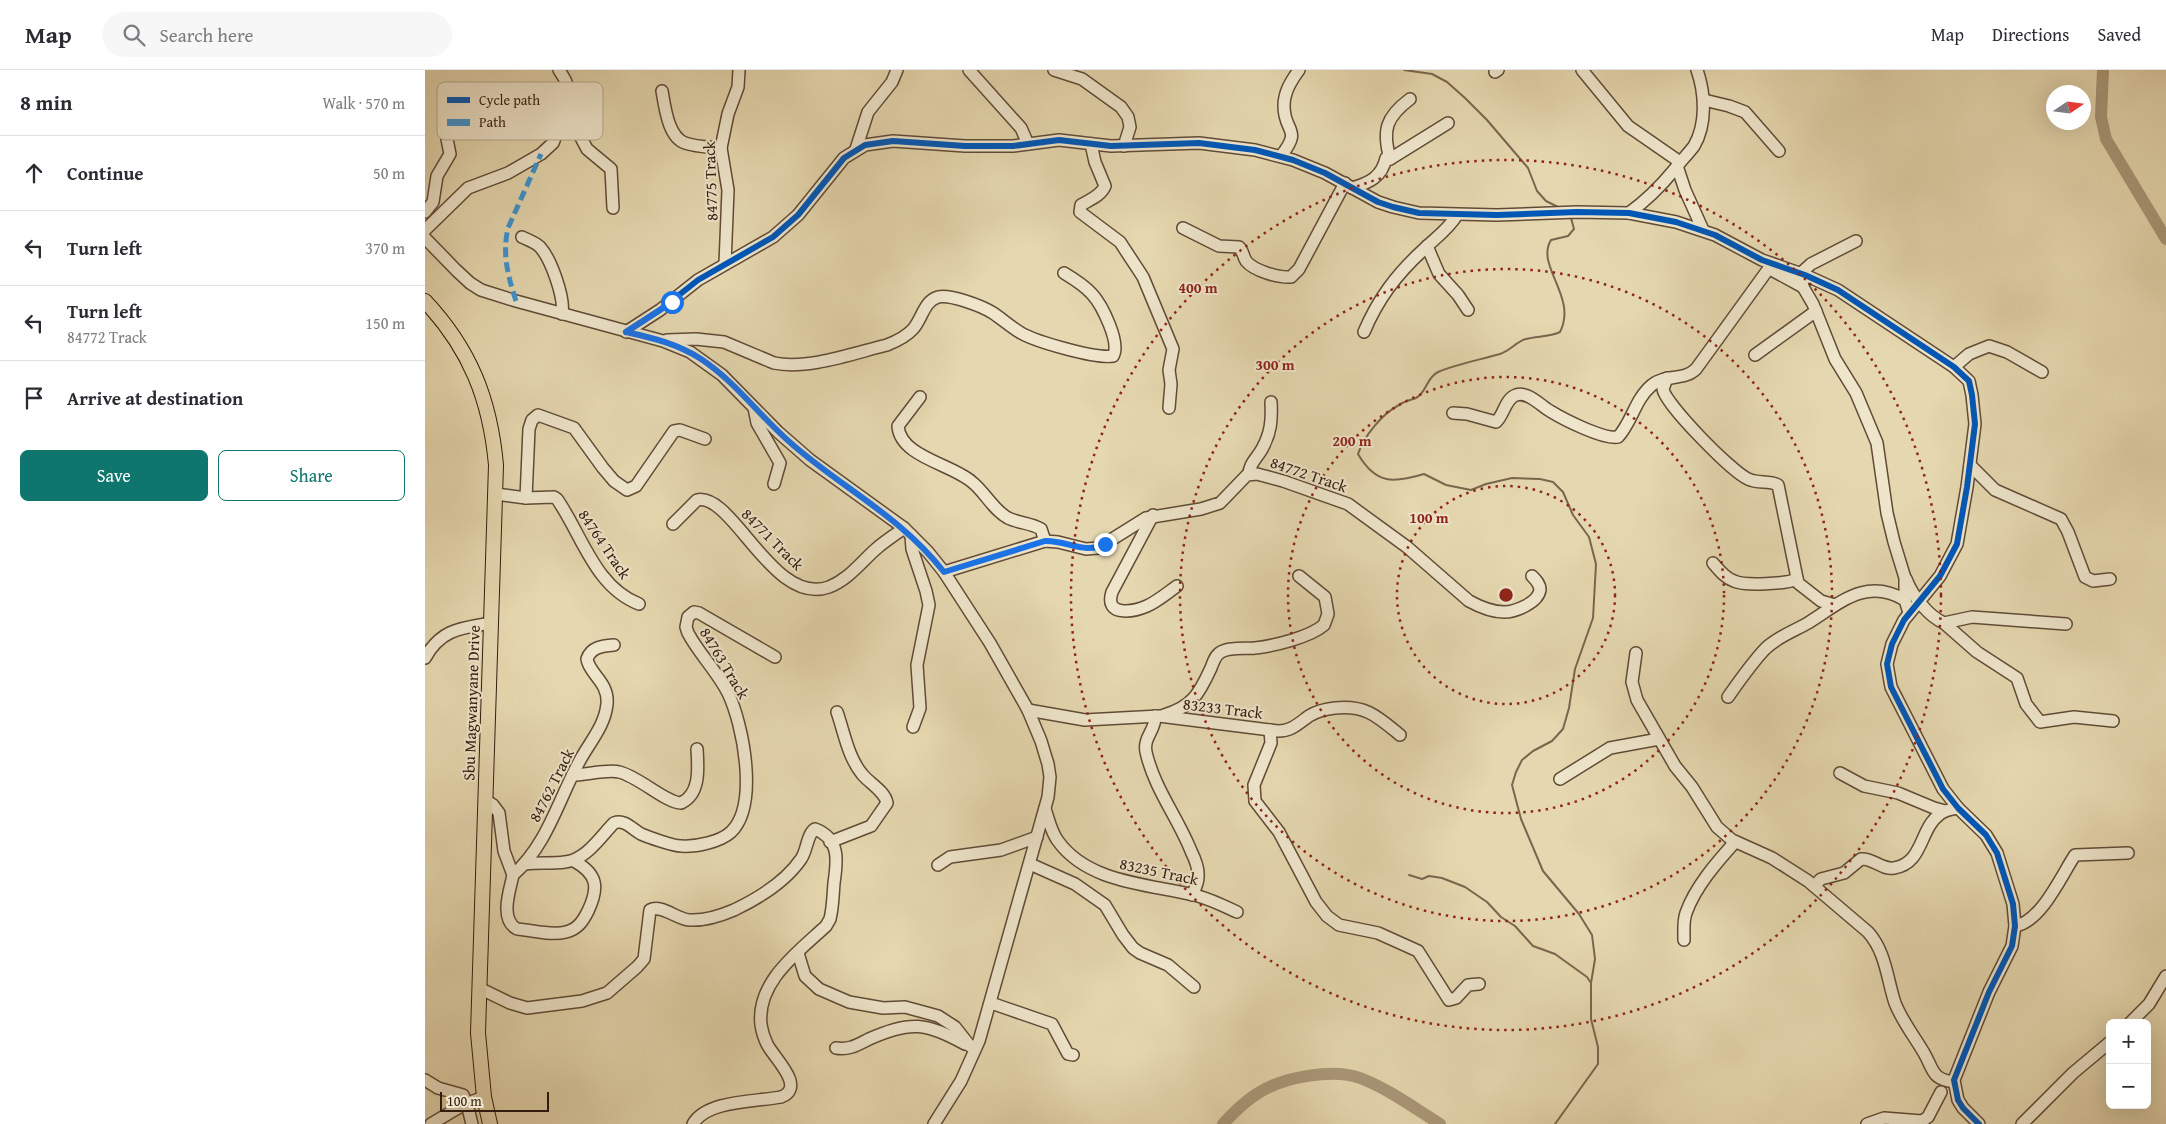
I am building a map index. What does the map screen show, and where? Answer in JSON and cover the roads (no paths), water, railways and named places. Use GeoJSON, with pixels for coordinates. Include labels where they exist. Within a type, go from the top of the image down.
{"type":"FeatureCollection","features":[{"type":"Feature","properties":{"kind":"main road","name":"Sbu Magwanyane Drive"},"geometry":{"type":"LineString","coordinates":[[425,301],[449,328],[465,353],[480,386],[494,437],[496,494],[478,1033],[484,1097],[490,1124]]}},
{"type":"Feature","properties":{"kind":"street"},"geometry":{"type":"LineString","coordinates":[[559,70],[565,82]]}},
{"type":"Feature","properties":{"kind":"street","name":"84775 Track"},"geometry":{"type":"LineString","coordinates":[[725,264],[728,190],[721,148],[738,87],[739,70]]}},
{"type":"Feature","properties":{"kind":"street"},"geometry":{"type":"LineString","coordinates":[[856,149],[868,112],[893,82],[897,70]]}},
{"type":"Feature","properties":{"kind":"street"},"geometry":{"type":"LineString","coordinates":[[969,70],[1021,128],[1028,144]]}},
{"type":"Feature","properties":{"kind":"street"},"geometry":{"type":"LineString","coordinates":[[1054,70],[1081,79],[1121,107],[1128,117],[1130,127],[1124,146]]}},
{"type":"Feature","properties":{"kind":"street"},"geometry":{"type":"LineString","coordinates":[[1281,156],[1291,142],[1293,135],[1284,112],[1285,95],[1299,70]]}},
{"type":"Feature","properties":{"kind":"street"},"geometry":{"type":"LineString","coordinates":[[1582,70],[1628,126],[1679,164],[1685,190],[1703,230]]}},
{"type":"Feature","properties":{"kind":"street"},"geometry":{"type":"LineString","coordinates":[[1629,213],[1654,194],[1693,147],[1698,137],[1704,92],[1697,70]]}},
{"type":"Feature","properties":{"kind":"street"},"geometry":{"type":"LineString","coordinates":[[662,91],[667,116],[677,138],[690,144],[721,148]]}},
{"type":"Feature","properties":{"kind":"street"},"geometry":{"type":"LineString","coordinates":[[1390,159],[1385,141],[1388,124],[1395,112],[1410,99]]}},
{"type":"Feature","properties":{"kind":"street"},"geometry":{"type":"LineString","coordinates":[[1704,100],[1745,112],[1779,151]]}},
{"type":"Feature","properties":{"kind":"street"},"geometry":{"type":"LineString","coordinates":[[1183,228],[1219,246],[1239,247],[1245,260],[1253,266],[1280,277],[1291,277],[1299,268],[1349,186],[1372,181],[1380,173],[1386,158],[1390,159],[1447,123]]}},
{"type":"Feature","properties":{"kind":"street"},"geometry":{"type":"LineString","coordinates":[[425,212],[433,202],[437,176],[450,154],[447,140]]}},
{"type":"Feature","properties":{"kind":"street"},"geometry":{"type":"LineString","coordinates":[[425,230],[467,188],[508,173],[541,154],[554,140]]}},
{"type":"Feature","properties":{"kind":"street"},"geometry":{"type":"LineString","coordinates":[[582,140],[587,149],[610,167],[613,208]]}},
{"type":"Feature","properties":{"kind":"street"},"geometry":{"type":"LineString","coordinates":[[626,332],[661,310],[698,280],[759,246],[784,228],[798,215],[844,158],[856,149],[872,143],[893,141],[965,146],[1028,144],[1059,140],[1124,146],[1199,143],[1239,147],[1281,156],[1310,167],[1378,202],[1408,212],[1457,215],[1528,215],[1577,212],[1629,213],[1659,217],[1703,230],[1771,267],[1803,287]]}},
{"type":"Feature","properties":{"kind":"street"},"geometry":{"type":"LineString","coordinates":[[1091,144],[1095,162],[1105,186],[1104,190],[1081,205],[1080,212],[1102,227],[1124,246],[1143,277],[1173,349],[1169,370],[1171,384],[1169,408]]}},
{"type":"Feature","properties":{"kind":"street"},"geometry":{"type":"LineString","coordinates":[[1364,332],[1384,291],[1397,275],[1446,230],[1457,215]]}},
{"type":"Feature","properties":{"kind":"street"},"geometry":{"type":"LineString","coordinates":[[522,237],[536,244],[543,252],[560,290],[563,303],[562,314]]}},
{"type":"Feature","properties":{"kind":"street"},"geometry":{"type":"LineString","coordinates":[[425,238],[456,270],[476,287],[495,296],[663,341],[690,352],[710,364],[810,460],[908,532],[944,572],[990,643],[1028,710],[1041,741],[1048,764],[1049,788],[1045,809],[991,1003],[961,1081],[934,1124]]}},
{"type":"Feature","properties":{"kind":"street"},"geometry":{"type":"LineString","coordinates":[[1801,273],[1811,264],[1856,241]]}},
{"type":"Feature","properties":{"kind":"street"},"geometry":{"type":"LineString","coordinates":[[1427,246],[1439,274],[1458,295],[1468,310]]}},
{"type":"Feature","properties":{"kind":"street"},"geometry":{"type":"LineString","coordinates":[[1771,267],[1801,273],[1839,290],[1954,367],[1969,381],[1972,395],[1974,437],[1957,544],[1940,576],[1909,613],[1898,631],[1888,656],[1888,676],[1891,687],[1943,789],[1958,808],[1986,835],[1997,854],[2009,886],[2015,926],[2012,946],[1947,1085],[1934,1124]]}},
{"type":"Feature","properties":{"kind":"street"},"geometry":{"type":"LineString","coordinates":[[1453,413],[1467,414],[1496,422],[1510,400],[1516,395],[1524,395],[1559,416],[1608,437],[1615,438],[1620,435],[1645,391],[1657,381],[1685,376],[1696,369],[1771,267]]}},
{"type":"Feature","properties":{"kind":"street"},"geometry":{"type":"LineString","coordinates":[[663,341],[696,339],[724,342],[774,363],[807,363],[887,345],[896,341],[914,328],[930,301],[943,296],[987,310],[1020,332],[1043,342],[1083,352],[1113,356],[1116,349],[1114,338],[1096,300],[1082,284],[1064,273]]}},
{"type":"Feature","properties":{"kind":"street"},"geometry":{"type":"LineString","coordinates":[[1801,273],[1803,287],[1816,311],[1835,359],[1856,393],[1874,434],[1880,456],[1891,529],[1909,587],[1935,618],[1944,623],[1977,652],[2017,678],[2026,704],[2040,722],[2074,717],[2113,721]]}},
{"type":"Feature","properties":{"kind":"street"},"geometry":{"type":"LineString","coordinates":[[1755,355],[1816,311]]}},
{"type":"Feature","properties":{"kind":"street"},"geometry":{"type":"LineString","coordinates":[[1954,367],[1969,354],[1989,346],[2007,352],[2041,372]]}},
{"type":"Feature","properties":{"kind":"street"},"geometry":{"type":"LineString","coordinates":[[1667,378],[1663,389],[1668,402],[1714,451],[1750,480],[1778,485],[1800,586],[1817,598],[1835,605]]}},
{"type":"Feature","properties":{"kind":"street"},"geometry":{"type":"LineString","coordinates":[[920,397],[898,426],[907,446],[918,454],[963,474],[980,489],[1002,514],[1041,529],[1045,541]]}},
{"type":"Feature","properties":{"kind":"street"},"geometry":{"type":"LineString","coordinates":[[1249,474],[1250,467],[1263,448],[1270,431],[1272,418],[1271,402]]}},
{"type":"Feature","properties":{"kind":"street"},"geometry":{"type":"LineString","coordinates":[[754,408],[757,423],[780,463],[774,484]]}},
{"type":"Feature","properties":{"kind":"street"},"geometry":{"type":"LineString","coordinates":[[496,494],[526,498],[529,429],[534,417],[541,416],[574,428],[614,481],[627,490],[636,486],[675,431],[680,430],[705,439]]}},
{"type":"Feature","properties":{"kind":"street"},"geometry":{"type":"LineString","coordinates":[[1970,465],[1995,490],[2061,519],[2085,576],[2093,580],[2110,579]]}},
{"type":"Feature","properties":{"kind":"street","name":"84772 Track"},"geometry":{"type":"LineString","coordinates":[[944,572],[1045,541],[1058,542],[1086,549],[1098,548],[1138,522],[1153,515],[1201,509],[1220,502],[1249,474],[1257,474],[1283,480],[1348,504],[1401,542],[1450,582],[1469,601],[1480,607],[1502,612],[1526,605],[1534,600],[1540,589],[1533,576]]}},
{"type":"Feature","properties":{"kind":"street","name":"84764 Track"},"geometry":{"type":"LineString","coordinates":[[526,498],[554,497],[559,502],[580,542],[611,586],[627,599],[639,604]]}},
{"type":"Feature","properties":{"kind":"street","name":"84771 Track"},"geometry":{"type":"LineString","coordinates":[[673,524],[694,502],[700,500],[709,501],[723,511],[751,544],[786,578],[802,587],[815,589],[830,587],[853,573],[878,547],[908,532]]}},
{"type":"Feature","properties":{"kind":"street"},"geometry":{"type":"LineString","coordinates":[[1153,515],[1112,592],[1112,606],[1115,609],[1121,610],[1141,608],[1177,586]]}},
{"type":"Feature","properties":{"kind":"street"},"geometry":{"type":"LineString","coordinates":[[908,532],[929,605],[917,665],[920,708],[913,728]]}},
{"type":"Feature","properties":{"kind":"street"},"geometry":{"type":"LineString","coordinates":[[1713,563],[1726,577],[1739,583],[1786,583],[1797,578]]}},
{"type":"Feature","properties":{"kind":"street"},"geometry":{"type":"LineString","coordinates":[[1192,895],[1198,882],[1197,864],[1185,835],[1151,768],[1145,741],[1155,724],[1157,716],[1174,712],[1187,705],[1203,684],[1216,656],[1222,651],[1265,646],[1311,633],[1324,625],[1328,614],[1325,597],[1299,576]]}},
{"type":"Feature","properties":{"kind":"street"},"geometry":{"type":"LineString","coordinates":[[1905,578],[1905,600],[1909,613]]}},
{"type":"Feature","properties":{"kind":"street"},"geometry":{"type":"LineString","coordinates":[[1728,697],[1751,664],[1767,647],[1835,605],[1852,596],[1870,591],[1887,591],[1905,600]]}},
{"type":"Feature","properties":{"kind":"street","name":"84763 Track"},"geometry":{"type":"LineString","coordinates":[[574,861],[581,857],[614,823],[618,822],[625,823],[642,834],[679,846],[719,840],[731,832],[739,819],[744,798],[746,760],[740,723],[727,691],[688,633],[686,627],[688,617],[694,612],[699,613],[775,657]]}},
{"type":"Feature","properties":{"kind":"street"},"geometry":{"type":"LineString","coordinates":[[1944,623],[1972,617],[2067,624]]}},
{"type":"Feature","properties":{"kind":"street"},"geometry":{"type":"LineString","coordinates":[[425,658],[436,641],[443,635],[465,628],[491,624]]}},
{"type":"Feature","properties":{"kind":"street","name":"84762 Track"},"geometry":{"type":"LineString","coordinates":[[513,875],[525,864],[539,844],[573,775],[601,725],[607,702],[604,688],[587,663],[588,656],[599,647],[614,645]]}},
{"type":"Feature","properties":{"kind":"street"},"geometry":{"type":"LineString","coordinates":[[1636,653],[1632,675],[1634,691],[1675,766],[1699,796],[1717,827],[1735,842],[1772,858],[1815,886],[1874,939],[1882,957],[1902,1019],[1926,1056],[1934,1074],[1955,1093],[1963,1108],[1979,1124]]}},
{"type":"Feature","properties":{"kind":"street","name":"83233 Track"},"geometry":{"type":"LineString","coordinates":[[1028,710],[1085,720],[1157,716],[1270,730],[1288,730],[1315,712],[1346,707],[1372,713],[1400,735]]}},
{"type":"Feature","properties":{"kind":"street"},"geometry":{"type":"LineString","coordinates":[[830,842],[871,826],[887,803],[885,796],[861,773],[854,761],[837,712]]}},
{"type":"Feature","properties":{"kind":"street"},"geometry":{"type":"LineString","coordinates":[[1270,730],[1271,743],[1254,785],[1255,801],[1279,832],[1321,908],[1339,925],[1378,933],[1418,951],[1449,1000],[1456,998],[1468,985],[1479,984]]}},
{"type":"Feature","properties":{"kind":"street"},"geometry":{"type":"LineString","coordinates":[[1560,779],[1610,748],[1659,739]]}},
{"type":"Feature","properties":{"kind":"street"},"geometry":{"type":"LineString","coordinates":[[573,775],[619,772],[650,787],[671,801],[681,803],[689,798],[696,785],[698,776],[697,749]]}},
{"type":"Feature","properties":{"kind":"street"},"geometry":{"type":"LineString","coordinates":[[1840,773],[1864,786],[1898,793],[1945,811]]}},
{"type":"Feature","properties":{"kind":"street"},"geometry":{"type":"LineString","coordinates":[[485,800],[493,805],[499,813],[504,851],[513,875],[507,906],[508,922],[511,926],[517,929],[557,933],[567,932],[581,923],[596,893],[594,880],[587,870],[574,861],[525,864]]}},
{"type":"Feature","properties":{"kind":"street"},"geometry":{"type":"LineString","coordinates":[[1815,886],[1821,878],[1844,873],[1861,859],[1867,859],[1887,868],[1901,866],[1919,852],[1929,826],[1936,817],[1945,811],[1958,808]]}},
{"type":"Feature","properties":{"kind":"street","name":"83235 Track"},"geometry":{"type":"LineString","coordinates":[[1045,809],[1058,841],[1072,856],[1098,872],[1124,882],[1155,886],[1211,900],[1237,912]]}},
{"type":"Feature","properties":{"kind":"street"},"geometry":{"type":"LineString","coordinates":[[479,988],[510,1003],[527,1008],[582,1001],[602,995],[617,985],[644,959],[650,910],[656,908],[687,920],[709,918],[723,914],[753,899],[794,868],[807,850],[813,830],[818,830],[836,851],[837,863],[830,919],[826,926],[778,974],[766,994],[761,1016],[761,1026],[767,1044],[789,1077],[791,1086],[789,1092],[781,1097],[709,1110],[698,1116],[693,1124]]}},
{"type":"Feature","properties":{"kind":"street"},"geometry":{"type":"LineString","coordinates":[[938,865],[950,857],[1001,850],[1037,837]]}},
{"type":"Feature","properties":{"kind":"street"},"geometry":{"type":"LineString","coordinates":[[1684,940],[1688,908],[1717,862],[1735,842]]}},
{"type":"Feature","properties":{"kind":"street"},"geometry":{"type":"LineString","coordinates":[[2015,926],[2027,922],[2037,912],[2075,855],[2128,853]]}},
{"type":"Feature","properties":{"kind":"street"},"geometry":{"type":"LineString","coordinates":[[1030,864],[1075,884],[1105,905],[1123,935],[1137,951],[1168,965],[1194,987]]}},
{"type":"Feature","properties":{"kind":"street"},"geometry":{"type":"LineString","coordinates":[[797,953],[805,976],[819,989],[844,1001],[883,1008],[905,1007],[939,1016],[955,1027],[973,1047]]}},
{"type":"Feature","properties":{"kind":"street"},"geometry":{"type":"LineString","coordinates":[[2134,1019],[2149,1004],[2166,976]]}},
{"type":"Feature","properties":{"kind":"street"},"geometry":{"type":"LineString","coordinates":[[991,1003],[1052,1024],[1069,1054],[1073,1055]]}},
{"type":"Feature","properties":{"kind":"street"},"geometry":{"type":"LineString","coordinates":[[836,1048],[850,1049],[870,1039],[914,1026],[938,1030],[973,1047]]}},
{"type":"Feature","properties":{"kind":"street"},"geometry":{"type":"LineString","coordinates":[[2022,1124],[2073,1073],[2106,1045]]}},
{"type":"Feature","properties":{"kind":"street"},"geometry":{"type":"LineString","coordinates":[[425,1080],[439,1088],[459,1093],[467,1104],[472,1124]]}},
{"type":"Feature","properties":{"kind":"street"},"geometry":{"type":"LineString","coordinates":[[1867,1124],[1884,1118],[1922,1121],[1928,1117],[1937,1096],[1947,1085]]}},
{"type":"Feature","properties":{"kind":"street"},"geometry":{"type":"LineString","coordinates":[[431,1124],[448,1113],[484,1097]]}},
{"type":"Feature","properties":{"kind":"street"},"geometry":{"type":"LineString","coordinates":[[442,1124],[448,1113]]}},
{"type":"Feature","properties":{"kind":"waterway"},"geometry":{"type":"LineString","coordinates":[[1404,70],[1432,74],[1447,82],[1487,120],[1528,168],[1537,191],[1546,201],[1560,208]]}},
{"type":"Feature","properties":{"kind":"waterway"},"geometry":{"type":"LineString","coordinates":[[2103,70],[2101,117],[2106,139],[2166,239]]}},
{"type":"Feature","properties":{"kind":"waterway"},"geometry":{"type":"LineString","coordinates":[[1555,1124],[1598,1064],[1598,1047],[1591,1019],[1591,983],[1595,959],[1592,935],[1579,914],[1543,871],[1521,819],[1512,785],[1522,760],[1533,751],[1552,741],[1563,729],[1569,708],[1575,669],[1593,618],[1596,564],[1589,537],[1573,515],[1563,492],[1553,482],[1540,479],[1512,478],[1486,484],[1471,490],[1446,485],[1424,474],[1404,479],[1386,479],[1372,471],[1358,454],[1374,426],[1393,409],[1420,395],[1431,378],[1438,372],[1460,364],[1500,354],[1526,339],[1560,332],[1564,319],[1564,307],[1548,260],[1548,250],[1551,240],[1568,236],[1574,229],[1571,218]]}},
{"type":"Feature","properties":{"kind":"waterway"},"geometry":{"type":"LineString","coordinates":[[1409,875],[1422,879],[1429,876],[1442,878],[1465,887],[1487,902],[1501,917],[1515,926],[1533,946],[1555,954],[1587,977],[1591,983]]}},
{"type":"Feature","properties":{"kind":"waterway"},"geometry":{"type":"LineString","coordinates":[[1223,1124],[1245,1102],[1270,1087],[1295,1078],[1323,1074],[1349,1075],[1371,1082],[1440,1124]]}}]}
